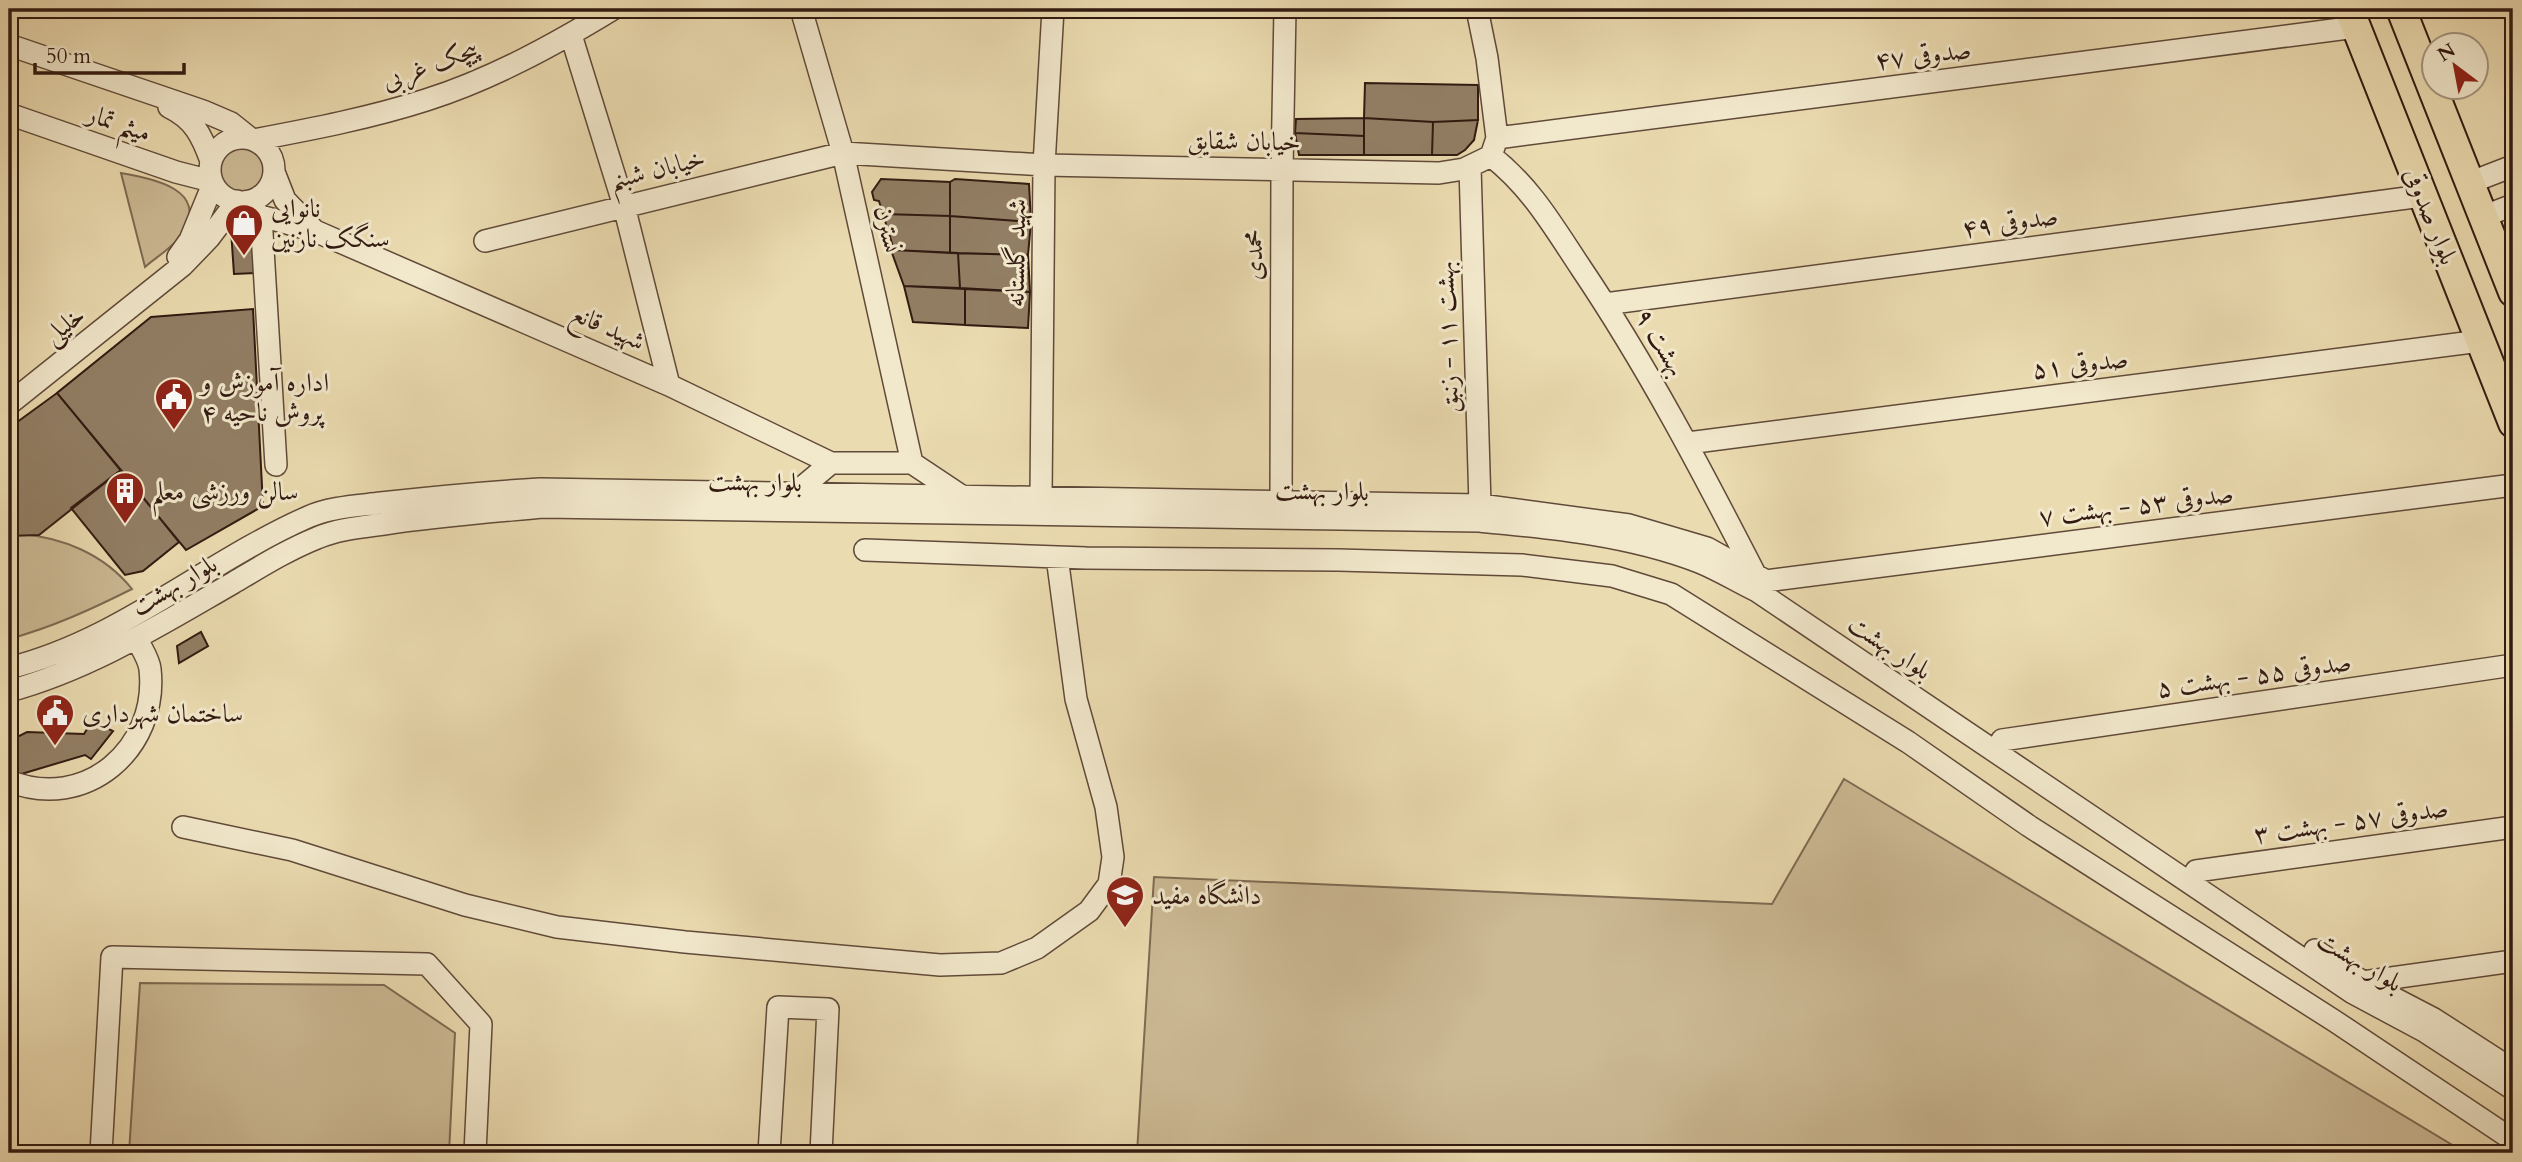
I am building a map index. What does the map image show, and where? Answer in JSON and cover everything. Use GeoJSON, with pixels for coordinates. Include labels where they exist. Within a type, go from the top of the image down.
{"type":"FeatureCollection","features":[{"type":"Feature","properties":{"kind":"main road","name":"بلوار صدوقی"},"geometry":{"type":"LineString","coordinates":[[2401,9],[2513,292]]}},
{"type":"Feature","properties":{"kind":"main road","name":"بلوار صدوقی"},"geometry":{"type":"LineString","coordinates":[[2352,18],[2513,423]]}},
{"type":"Feature","properties":{"kind":"street","name":"پیچک غربی"},"geometry":{"type":"LineString","coordinates":[[262,151],[292,133],[357,120],[427,100],[476,81],[571,35],[613,9]]}},
{"type":"Feature","properties":{"kind":"street","name":"نسترن"},"geometry":{"type":"LineString","coordinates":[[801,9],[843,153],[912,463]]}},
{"type":"Feature","properties":{"kind":"street","name":"شهید گلستانه"},"geometry":{"type":"LineString","coordinates":[[1041,497],[1044,165],[1053,9]]}},
{"type":"Feature","properties":{"kind":"street","name":"محمدی"},"geometry":{"type":"LineString","coordinates":[[1281,502],[1285,9]]}},
{"type":"Feature","properties":{"kind":"street"},"geometry":{"type":"LineString","coordinates":[[1477,9],[1487,58],[1494,147]]}},
{"type":"Feature","properties":{"kind":"street","name":"صدوقی ۴۷"},"geometry":{"type":"LineString","coordinates":[[1494,147],[2352,18]]}},
{"type":"Feature","properties":{"kind":"street"},"geometry":{"type":"LineString","coordinates":[[571,35],[624,206],[669,384]]}},
{"type":"Feature","properties":{"kind":"street","name":"میثم تمار"},"geometry":{"type":"LineString","coordinates":[[9,45],[120,84]]}},
{"type":"Feature","properties":{"kind":"street"},"geometry":{"type":"LineString","coordinates":[[120,84],[203,111],[231,124],[262,151],[285,200],[315,231]]}},
{"type":"Feature","properties":{"kind":"street"},"geometry":{"type":"LineString","coordinates":[[120,84],[180,112],[193,122],[201,134],[212,175],[222,196],[261,216],[315,231]]}},
{"type":"Feature","properties":{"kind":"street","name":"میثم تمار"},"geometry":{"type":"LineString","coordinates":[[9,114],[176,172],[212,175]]}},
{"type":"Feature","properties":{"kind":"street"},"geometry":{"type":"LineString","coordinates":[[243,138],[262,151],[267,190],[250,201],[238,202],[209,239],[183,265],[121,316],[173,262],[190,240],[212,175],[215,151],[223,144],[243,138]]}},
{"type":"Feature","properties":{"kind":"street","name":"خیابان شقایق"},"geometry":{"type":"LineString","coordinates":[[843,153],[1044,165],[1439,173],[1471,167],[1494,147]]}},
{"type":"Feature","properties":{"kind":"street","name":"بهشت ۹"},"geometry":{"type":"LineString","coordinates":[[1494,147],[1530,191],[1605,304],[1688,443],[1760,578]]}},
{"type":"Feature","properties":{"kind":"street","name":"خیابان شبنم"},"geometry":{"type":"LineString","coordinates":[[485,241],[843,153]]}},
{"type":"Feature","properties":{"kind":"street"},"geometry":{"type":"LineString","coordinates":[[2469,183],[2513,166]]}},
{"type":"Feature","properties":{"kind":"street","name":"بهشت ۱۱ - زنبق"},"geometry":{"type":"LineString","coordinates":[[1471,167],[1480,505]]}},
{"type":"Feature","properties":{"kind":"street","name":"صدوقی ۴۹"},"geometry":{"type":"LineString","coordinates":[[1605,304],[2423,196]]}},
{"type":"Feature","properties":{"kind":"street"},"geometry":{"type":"LineString","coordinates":[[2482,217],[2513,205]]}},
{"type":"Feature","properties":{"kind":"street"},"geometry":{"type":"LineString","coordinates":[[261,216],[276,465]]}},
{"type":"Feature","properties":{"kind":"street","name":"شهید قانع"},"geometry":{"type":"LineString","coordinates":[[315,231],[669,384],[831,463]]}},
{"type":"Feature","properties":{"kind":"street","name":"خلیلی"},"geometry":{"type":"LineString","coordinates":[[9,404],[121,316]]}},
{"type":"Feature","properties":{"kind":"street","name":"صدوقی ۵۱"},"geometry":{"type":"LineString","coordinates":[[1688,443],[2480,341]]}},
{"type":"Feature","properties":{"kind":"street"},"geometry":{"type":"LineString","coordinates":[[794,494],[831,463],[912,463],[960,495]]}},
{"type":"Feature","properties":{"kind":"street","name":"صدوقی ۵۳ - بهشت ۷"},"geometry":{"type":"LineString","coordinates":[[1760,578],[2513,485]]}},
{"type":"Feature","properties":{"kind":"street","name":"بلوار بهشت"},"geometry":{"type":"LineString","coordinates":[[9,668],[89,640],[251,545],[309,516],[342,508],[442,496],[540,489],[1480,505],[1629,525],[1707,548],[1760,578],[2363,982],[2434,1019],[2513,1070]]}},
{"type":"Feature","properties":{"kind":"street","name":"بلوار بهشت"},"geometry":{"type":"LineString","coordinates":[[9,691],[43,682],[95,660],[319,537],[340,531],[430,517],[543,507],[1479,521],[1558,529],[1633,542],[1700,562],[1756,591],[2353,993],[2424,1031],[2513,1089]]}},
{"type":"Feature","properties":{"kind":"street"},"geometry":{"type":"LineString","coordinates":[[865,550],[1057,557],[1522,565],[1612,576],[1671,594],[1908,742],[2029,827],[2333,1020],[2513,1140]]}},
{"type":"Feature","properties":{"kind":"street"},"geometry":{"type":"LineString","coordinates":[[183,827],[292,850],[465,905],[557,927],[685,942],[940,965],[1001,963],[1037,948],[1089,911],[1109,884],[1113,857],[1106,807],[1076,699],[1057,557]]}},
{"type":"Feature","properties":{"kind":"street"},"geometry":{"type":"LineString","coordinates":[[9,781],[27,788],[85,782],[108,771],[128,752],[141,727],[149,698],[150,667],[137,639]]}},
{"type":"Feature","properties":{"kind":"street","name":"صدوقی ۵۵ - بهشت ۵"},"geometry":{"type":"LineString","coordinates":[[2002,740],[2513,665]]}},
{"type":"Feature","properties":{"kind":"street","name":"صدوقی ۵۷ - بهشت ۳"},"geometry":{"type":"LineString","coordinates":[[2196,871],[2513,827]]}},
{"type":"Feature","properties":{"kind":"street"},"geometry":{"type":"LineString","coordinates":[[101,1153],[112,957],[427,964],[481,1024],[475,1153]]}},
{"type":"Feature","properties":{"kind":"street"},"geometry":{"type":"LineString","coordinates":[[2363,982],[2513,961]]}},
{"type":"Feature","properties":{"kind":"street"},"geometry":{"type":"LineString","coordinates":[[769,1153],[778,1007],[828,1009],[821,1153]]}},
{"type":"Feature","properties":{"kind":"shaded area"},"geometry":{"type":"Polygon","coordinates":[[[242,147],[258,154],[265,170],[258,186],[242,193],[226,186],[219,170],[226,154],[242,147]]]}},
{"type":"Feature","properties":{"kind":"shaded area"},"geometry":{"type":"Polygon","coordinates":[[[121,173],[162,183],[174,189],[189,206],[189,219],[179,239],[145,267],[121,173]]]}},
{"type":"Feature","properties":{"kind":"shaded area"},"geometry":{"type":"Polygon","coordinates":[[[19,534],[51,539],[81,549],[109,566],[132,589],[72,617],[9,639],[9,536],[19,534]]]}},
{"type":"Feature","properties":{"kind":"shaded area"},"geometry":{"type":"Polygon","coordinates":[[[1844,779],[2454,1146],[2453,1153],[1137,1153],[1154,877],[1772,904],[1844,779]]]}},
{"type":"Feature","properties":{"kind":"shaded area"},"geometry":{"type":"Polygon","coordinates":[[[140,983],[384,985],[455,1033],[449,1153],[129,1153],[140,983]]]}},
{"type":"Feature","properties":{"kind":"building"},"geometry":{"type":"Polygon","coordinates":[[[1365,83],[1478,85],[1478,120],[1433,122],[1364,118],[1365,83]]]}},
{"type":"Feature","properties":{"kind":"building"},"geometry":{"type":"Polygon","coordinates":[[[1364,118],[1364,136],[1295,133],[1296,119],[1364,118]]]}},
{"type":"Feature","properties":{"kind":"building"},"geometry":{"type":"Polygon","coordinates":[[[1364,118],[1433,122],[1432,155],[1364,155],[1364,118]]]}},
{"type":"Feature","properties":{"kind":"building"},"geometry":{"type":"Polygon","coordinates":[[[1478,120],[1474,140],[1465,150],[1457,155],[1432,155],[1433,122],[1478,120]]]}},
{"type":"Feature","properties":{"kind":"building"},"geometry":{"type":"Polygon","coordinates":[[[1295,133],[1364,136],[1364,155],[1299,155],[1295,133]]]}},
{"type":"Feature","properties":{"kind":"building"},"geometry":{"type":"Polygon","coordinates":[[[881,179],[950,182],[950,216],[883,214],[879,201],[874,200],[872,192],[881,179]]]}},
{"type":"Feature","properties":{"kind":"building"},"geometry":{"type":"Polygon","coordinates":[[[955,179],[1029,184],[1031,222],[950,216],[950,182],[955,179]]]}},
{"type":"Feature","properties":{"kind":"building"},"geometry":{"type":"Polygon","coordinates":[[[883,214],[950,216],[950,253],[894,250],[883,214]]]}},
{"type":"Feature","properties":{"kind":"building"},"geometry":{"type":"Polygon","coordinates":[[[950,216],[1031,222],[1028,255],[950,253],[950,216]]]}},
{"type":"Feature","properties":{"kind":"building","name":"نانوایی سنگک نازنین"},"geometry":{"type":"Polygon","coordinates":[[[231,230],[239,231],[253,240],[256,273],[234,274],[231,230]]]}},
{"type":"Feature","properties":{"kind":"building"},"geometry":{"type":"Polygon","coordinates":[[[894,250],[958,253],[960,288],[904,286],[892,253],[894,250]]]}},
{"type":"Feature","properties":{"kind":"building"},"geometry":{"type":"Polygon","coordinates":[[[958,253],[1028,255],[1030,292],[960,288],[958,253]]]}},
{"type":"Feature","properties":{"kind":"building"},"geometry":{"type":"Polygon","coordinates":[[[904,286],[965,289],[965,325],[913,322],[904,286]]]}},
{"type":"Feature","properties":{"kind":"building"},"geometry":{"type":"Polygon","coordinates":[[[965,289],[1030,292],[1028,328],[965,325],[965,289]]]}},
{"type":"Feature","properties":{"kind":"building","name":"اداره آموزش و پروش ناحیه ۴"},"geometry":{"type":"Polygon","coordinates":[[[253,309],[263,506],[186,550],[57,393],[151,317],[253,309]]]}},
{"type":"Feature","properties":{"kind":"building"},"geometry":{"type":"Polygon","coordinates":[[[57,393],[121,470],[39,535],[9,536],[9,428],[57,393]]]}},
{"type":"Feature","properties":{"kind":"building","name":"سالن ورزشی معلم"},"geometry":{"type":"Polygon","coordinates":[[[121,470],[179,542],[143,571],[125,575],[71,508],[121,470]]]}},
{"type":"Feature","properties":{"kind":"building"},"geometry":{"type":"Polygon","coordinates":[[[201,632],[208,646],[179,663],[177,646],[201,632]]]}},
{"type":"Feature","properties":{"kind":"building","name":"ساختمان شهرداری"},"geometry":{"type":"Polygon","coordinates":[[[92,721],[113,731],[91,759],[85,755],[18,775],[9,754],[9,741],[27,732],[84,734],[92,721]]]}},
{"type":"Feature","properties":{"kind":"place","name":"نانوایی سنگک نازنین"},"geometry":{"type":"Point","coordinates":[244,257]}},
{"type":"Feature","properties":{"kind":"place","name":"اداره آموزش و پروش ناحیه ۴"},"geometry":{"type":"Point","coordinates":[174,431]}},
{"type":"Feature","properties":{"kind":"place","name":"سالن ورزشی معلم"},"geometry":{"type":"Point","coordinates":[125,525]}},
{"type":"Feature","properties":{"kind":"place","name":"ساختمان شهرداری"},"geometry":{"type":"Point","coordinates":[55,747]}},
{"type":"Feature","properties":{"kind":"place","name":"دانشگاه مفید"},"geometry":{"type":"Point","coordinates":[1125,929]}}]}
